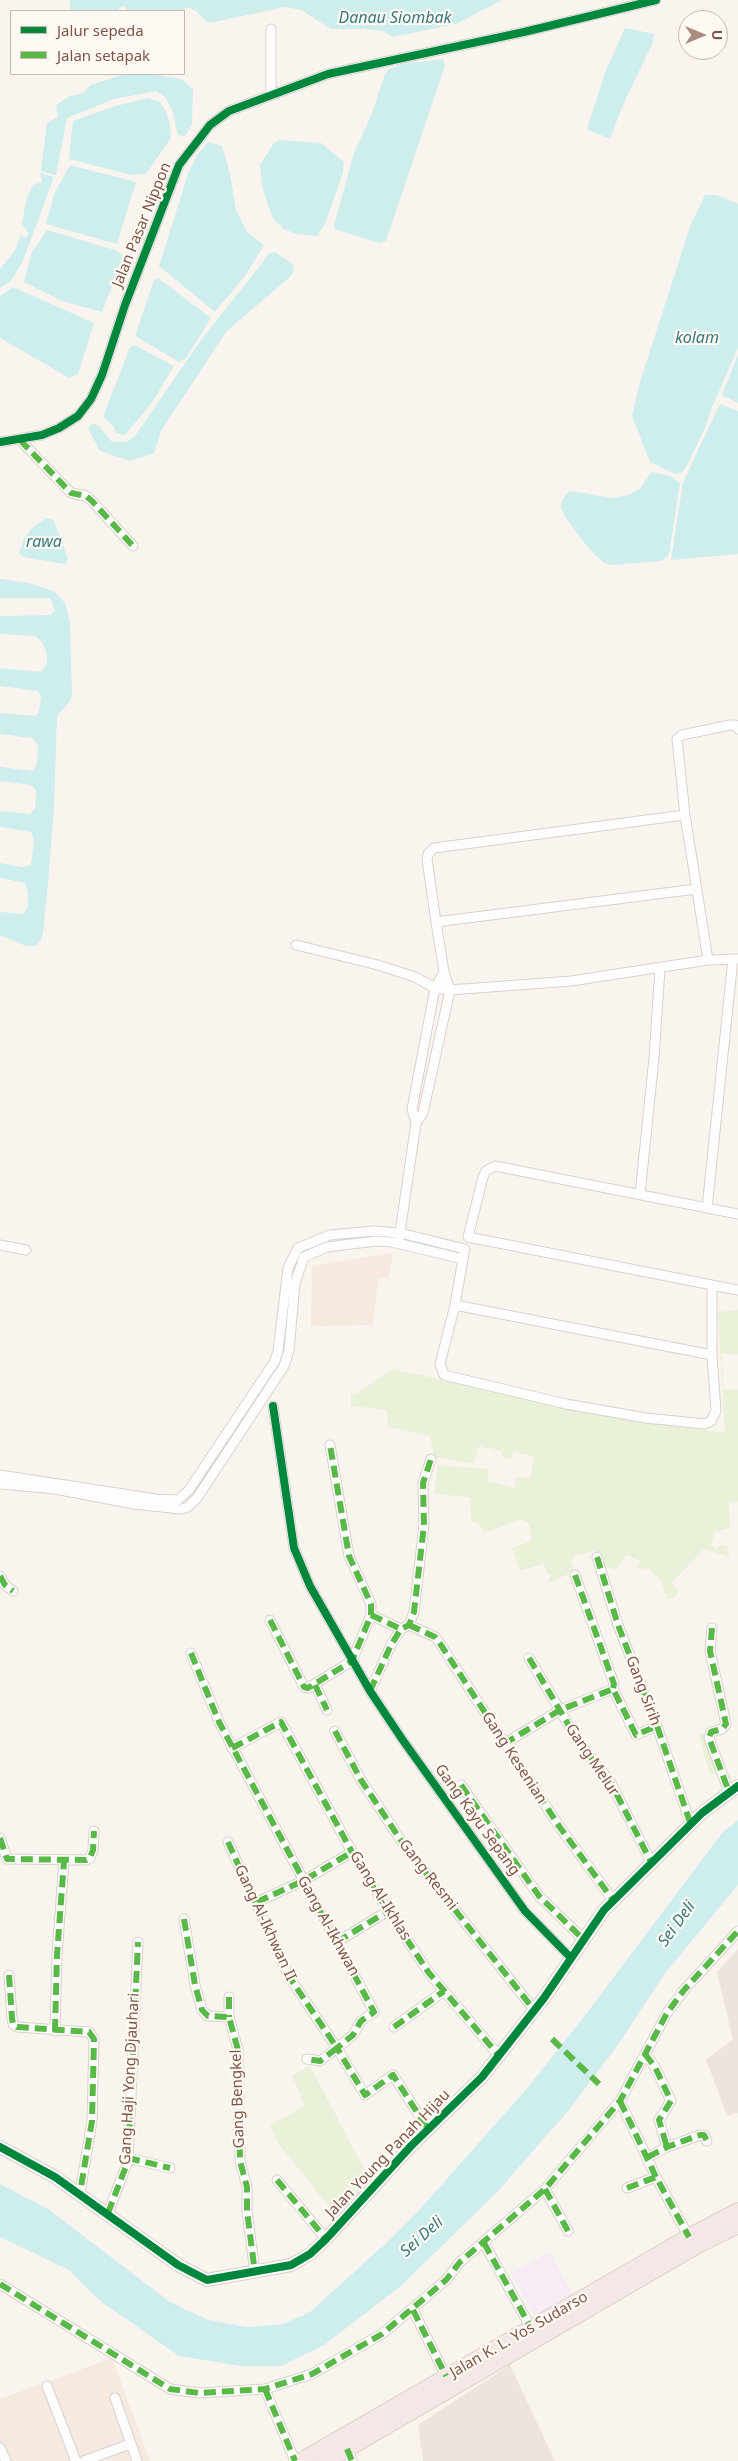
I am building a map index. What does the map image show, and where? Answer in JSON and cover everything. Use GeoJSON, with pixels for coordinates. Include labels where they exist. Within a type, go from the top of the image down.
{"type":"FeatureCollection","features":[{"type":"Feature","properties":{"kind":"highway","name":"Jalan K. L. Yos Sudarso"},"geometry":{"type":"LineString","coordinates":[[326,2461],[350,2455],[738,2211]]}},
{"type":"Feature","properties":{"kind":"highway","name":"Jalan K. L. Yos Sudarso"},"geometry":{"type":"LineString","coordinates":[[301,2461],[531,2328],[691,2242],[738,2225]]}},
{"type":"Feature","properties":{"kind":"street","name":"Jalan Pasar Nippon"},"geometry":{"type":"LineString","coordinates":[[0,442],[42,435],[59,428],[78,416],[90,399],[102,375],[125,305],[179,165],[210,125],[229,111],[328,74],[524,32],[656,0]]}},
{"type":"Feature","properties":{"kind":"street"},"geometry":{"type":"LineString","coordinates":[[271,29],[271,94]]}},
{"type":"Feature","properties":{"kind":"street"},"geometry":{"type":"LineString","coordinates":[[20,440],[67,489],[92,501],[133,546]]}},
{"type":"Feature","properties":{"kind":"street"},"geometry":{"type":"LineString","coordinates":[[708,960],[685,815],[677,738],[737,726]]}},
{"type":"Feature","properties":{"kind":"street"},"geometry":{"type":"LineString","coordinates":[[416,1123],[423,1114],[450,990],[444,972],[427,859],[431,850],[434,848],[685,815]]}},
{"type":"Feature","properties":{"kind":"street"},"geometry":{"type":"LineString","coordinates":[[436,922],[696,889]]}},
{"type":"Feature","properties":{"kind":"street"},"geometry":{"type":"LineString","coordinates":[[296,945],[378,966],[415,977],[435,988],[450,990],[570,981],[660,969],[708,960],[736,959],[707,1208]]}},
{"type":"Feature","properties":{"kind":"street"},"geometry":{"type":"LineString","coordinates":[[640,1194],[654,1058],[660,969]]}},
{"type":"Feature","properties":{"kind":"street"},"geometry":{"type":"LineString","coordinates":[[398,1244],[416,1123],[412,1109],[435,988],[444,972]]}},
{"type":"Feature","properties":{"kind":"street"},"geometry":{"type":"LineString","coordinates":[[430,1012],[445,1015]]}},
{"type":"Feature","properties":{"kind":"street"},"geometry":{"type":"LineString","coordinates":[[712,1286],[712,1354],[716,1411],[711,1421],[705,1424],[646,1418],[566,1404],[444,1375],[440,1364],[483,1177],[491,1166],[504,1166],[738,1214]]}},
{"type":"Feature","properties":{"kind":"street"},"geometry":{"type":"LineString","coordinates":[[0,1475],[16,1481],[163,1500],[178,1500],[183,1496],[275,1361],[278,1351],[288,1268],[298,1248],[330,1235],[374,1231],[400,1233],[465,1249]]}},
{"type":"Feature","properties":{"kind":"street"},"geometry":{"type":"LineString","coordinates":[[468,1237],[738,1290]]}},
{"type":"Feature","properties":{"kind":"street"},"geometry":{"type":"LineString","coordinates":[[310,1242],[314,1251]]}},
{"type":"Feature","properties":{"kind":"street"},"geometry":{"type":"LineString","coordinates":[[76,1489],[134,1504],[181,1509],[188,1507],[197,1498],[284,1366],[289,1350],[299,1268],[304,1257],[314,1251],[352,1243],[376,1242],[398,1244],[463,1259]]}},
{"type":"Feature","properties":{"kind":"street"},"geometry":{"type":"LineString","coordinates":[[0,1245],[26,1250]]}},
{"type":"Feature","properties":{"kind":"street"},"geometry":{"type":"LineString","coordinates":[[455,1305],[712,1354]]}},
{"type":"Feature","properties":{"kind":"street"},"geometry":{"type":"LineString","coordinates":[[275,1361],[284,1366]]}},
{"type":"Feature","properties":{"kind":"street","name":"Gang Kayu Sepang"},"geometry":{"type":"LineString","coordinates":[[273,1406],[294,1548],[301,1568],[352,1661],[402,1740],[525,1911],[571,1958]]}},
{"type":"Feature","properties":{"kind":"street"},"geometry":{"type":"LineString","coordinates":[[270,1620],[304,1687],[316,1685],[352,1661],[371,1615],[371,1604],[349,1556],[330,1445]]}},
{"type":"Feature","properties":{"kind":"street"},"geometry":{"type":"LineString","coordinates":[[370,1691],[382,1661],[401,1629],[410,1625],[414,1612],[424,1525],[423,1483],[431,1459]]}},
{"type":"Feature","properties":{"kind":"street"},"geometry":{"type":"LineString","coordinates":[[0,1484],[16,1481]]}},
{"type":"Feature","properties":{"kind":"street","name":"Gang Sirih"},"geometry":{"type":"LineString","coordinates":[[597,1557],[618,1625],[657,1726],[691,1825]]}},
{"type":"Feature","properties":{"kind":"street"},"geometry":{"type":"LineString","coordinates":[[575,1575],[614,1684],[613,1689],[636,1734],[657,1726]]}},
{"type":"Feature","properties":{"kind":"street"},"geometry":{"type":"LineString","coordinates":[[0,1576],[5,1585],[13,1591]]}},
{"type":"Feature","properties":{"kind":"street"},"geometry":{"type":"LineString","coordinates":[[371,1615],[401,1629]]}},
{"type":"Feature","properties":{"kind":"street","name":"Gang Kesenian"},"geometry":{"type":"LineString","coordinates":[[410,1625],[435,1637],[439,1642],[559,1826],[613,1900]]}},
{"type":"Feature","properties":{"kind":"street"},"geometry":{"type":"LineString","coordinates":[[712,1628],[710,1651],[726,1724],[722,1728],[711,1732],[709,1738],[734,1789]]}},
{"type":"Feature","properties":{"kind":"street","name":"Gang Al-Ikhwan"},"geometry":{"type":"LineString","coordinates":[[191,1653],[219,1722],[232,1748],[374,2012],[361,2021],[353,2036],[337,2048]]}},
{"type":"Feature","properties":{"kind":"street","name":"Gang Melur"},"geometry":{"type":"LineString","coordinates":[[529,1658],[578,1741],[611,1782],[652,1864]]}},
{"type":"Feature","properties":{"kind":"street"},"geometry":{"type":"LineString","coordinates":[[316,1685],[327,1710]]}},
{"type":"Feature","properties":{"kind":"street"},"geometry":{"type":"LineString","coordinates":[[504,1744],[560,1710],[613,1689]]}},
{"type":"Feature","properties":{"kind":"street","name":"Gang Al-Ikhlas"},"geometry":{"type":"LineString","coordinates":[[232,1748],[281,1722],[352,1852],[388,1911],[444,1991],[500,2057]]}},
{"type":"Feature","properties":{"kind":"street","name":"Gang Resmi"},"geometry":{"type":"LineString","coordinates":[[335,1731],[362,1780],[406,1848],[535,2011]]}},
{"type":"Feature","properties":{"kind":"street"},"geometry":{"type":"LineString","coordinates":[[461,1784],[539,1896],[583,1939]]}},
{"type":"Feature","properties":{"kind":"street","name":"Jalan Young Panah Hijau"},"geometry":{"type":"LineString","coordinates":[[0,2147],[56,2177],[178,2265],[207,2280],[255,2273],[291,2265],[310,2254],[326,2239],[428,2129],[500,2057],[535,2011],[583,1939],[613,1900],[691,1825],[734,1789]]}},
{"type":"Feature","properties":{"kind":"street"},"geometry":{"type":"LineString","coordinates":[[0,1838],[7,1859],[64,1861],[89,1859],[93,1850],[94,1832]]}},
{"type":"Feature","properties":{"kind":"street","name":"Gang Al-Ikhwan II"},"geometry":{"type":"LineString","coordinates":[[228,1842],[288,1975],[337,2048]]}},
{"type":"Feature","properties":{"kind":"street"},"geometry":{"type":"LineString","coordinates":[[256,1902],[303,1881],[352,1852]]}},
{"type":"Feature","properties":{"kind":"street"},"geometry":{"type":"LineString","coordinates":[[55,2031],[57,1955],[64,1861]]}},
{"type":"Feature","properties":{"kind":"street"},"geometry":{"type":"LineString","coordinates":[[337,1942],[388,1911]]}},
{"type":"Feature","properties":{"kind":"street"},"geometry":{"type":"LineString","coordinates":[[184,1919],[195,1985],[202,2010],[208,2016],[229,2016]]}},
{"type":"Feature","properties":{"kind":"street"},"geometry":{"type":"LineString","coordinates":[[0,2284],[170,2389],[199,2393],[264,2389],[312,2374],[382,2334],[413,2310],[446,2280],[460,2262],[545,2189],[620,2101],[667,2013],[684,1990],[738,1931]]}},
{"type":"Feature","properties":{"kind":"street","name":"Gang Haji Yong Djauhari"},"geometry":{"type":"LineString","coordinates":[[108,2213],[121,2183],[128,2158],[138,1942]]}},
{"type":"Feature","properties":{"kind":"street"},"geometry":{"type":"LineString","coordinates":[[9,1975],[13,2024],[21,2029],[89,2032],[94,2039],[92,2121],[80,2193]]}},
{"type":"Feature","properties":{"kind":"street"},"geometry":{"type":"LineString","coordinates":[[394,2027],[444,1991]]}},
{"type":"Feature","properties":{"kind":"street","name":"Gang Bengkel"},"geometry":{"type":"LineString","coordinates":[[229,1996],[229,2016],[238,2050],[240,2160],[247,2187],[247,2211],[255,2273]]}},
{"type":"Feature","properties":{"kind":"street"},"geometry":{"type":"LineString","coordinates":[[307,2059],[320,2061],[337,2048],[365,2095],[393,2075],[428,2129]]}},
{"type":"Feature","properties":{"kind":"street"},"geometry":{"type":"LineString","coordinates":[[645,2054],[655,2067],[671,2101],[659,2120],[667,2147]]}},
{"type":"Feature","properties":{"kind":"street"},"geometry":{"type":"LineString","coordinates":[[620,2101],[648,2157],[656,2178],[691,2242]]}},
{"type":"Feature","properties":{"kind":"street"},"geometry":{"type":"LineString","coordinates":[[648,2157],[667,2147],[703,2134],[707,2140]]}},
{"type":"Feature","properties":{"kind":"street"},"geometry":{"type":"LineString","coordinates":[[128,2158],[170,2168]]}},
{"type":"Feature","properties":{"kind":"street"},"geometry":{"type":"LineString","coordinates":[[628,2188],[656,2178]]}},
{"type":"Feature","properties":{"kind":"street"},"geometry":{"type":"LineString","coordinates":[[277,2180],[326,2239]]}},
{"type":"Feature","properties":{"kind":"street"},"geometry":{"type":"LineString","coordinates":[[545,2189],[568,2231]]}},
{"type":"Feature","properties":{"kind":"street"},"geometry":{"type":"LineString","coordinates":[[484,2243],[531,2328]]}},
{"type":"Feature","properties":{"kind":"street"},"geometry":{"type":"LineString","coordinates":[[413,2310],[446,2376]]}},
{"type":"Feature","properties":{"kind":"street"},"geometry":{"type":"LineString","coordinates":[[47,2386],[76,2461]]}},
{"type":"Feature","properties":{"kind":"street"},"geometry":{"type":"LineString","coordinates":[[264,2389],[295,2461]]}},
{"type":"Feature","properties":{"kind":"street"},"geometry":{"type":"LineString","coordinates":[[115,2398],[137,2461]]}},
{"type":"Feature","properties":{"kind":"street"},"geometry":{"type":"LineString","coordinates":[[84,2461],[130,2444]]}},
{"type":"Feature","properties":{"kind":"street"},"geometry":{"type":"LineString","coordinates":[[0,2448],[6,2461]]}},
{"type":"Feature","properties":{"kind":"shaded area"},"geometry":{"type":"Polygon","coordinates":[[[393,1253],[389,1277],[378,1278],[373,1325],[311,1326],[312,1266],[393,1253]]]}},
{"type":"Feature","properties":{"kind":"shaded area"},"geometry":{"type":"Polygon","coordinates":[[[738,1949],[738,2113],[727,2116],[706,2059],[733,2040],[717,1972],[738,1949]]]}},
{"type":"Feature","properties":{"kind":"shaded area"},"geometry":{"type":"Polygon","coordinates":[[[550,2252],[574,2297],[535,2318],[511,2273],[550,2252]]]}},
{"type":"Feature","properties":{"kind":"shaded area"},"geometry":{"type":"Polygon","coordinates":[[[112,2358],[150,2461],[0,2461],[0,2399],[112,2358]]]}},
{"type":"Feature","properties":{"kind":"shaded area"},"geometry":{"type":"Polygon","coordinates":[[[510,2365],[555,2461],[423,2461],[418,2425],[510,2365]]]}},
{"type":"Feature","properties":{"kind":"green space"},"geometry":{"type":"Polygon","coordinates":[[[738,1310],[738,1354],[722,1354],[723,1389],[738,1390],[738,1502],[729,1502],[730,1528],[715,1532],[711,1545],[715,1549],[721,1545],[727,1546],[730,1557],[704,1549],[671,1583],[679,1590],[674,1598],[667,1599],[661,1581],[650,1569],[637,1568],[640,1561],[626,1555],[617,1569],[601,1567],[596,1550],[574,1556],[571,1561],[575,1571],[547,1582],[552,1575],[547,1573],[545,1563],[520,1571],[512,1548],[532,1540],[529,1524],[522,1519],[485,1533],[478,1523],[471,1522],[470,1497],[434,1494],[438,1465],[488,1469],[488,1481],[515,1488],[516,1477],[530,1478],[534,1456],[514,1452],[511,1459],[503,1458],[501,1451],[479,1446],[474,1464],[434,1457],[430,1436],[388,1427],[387,1410],[351,1406],[351,1394],[358,1393],[392,1369],[622,1418],[725,1433],[718,1312],[738,1310]]]}},
{"type":"Feature","properties":{"kind":"green space"},"geometry":{"type":"Polygon","coordinates":[[[706,1733],[718,1772],[710,1775],[699,1735],[706,1733]]]}},
{"type":"Feature","properties":{"kind":"green space"},"geometry":{"type":"Polygon","coordinates":[[[310,2066],[371,2182],[337,2217],[278,2143],[270,2125],[305,2106],[292,2076],[310,2066]]]}},
{"type":"Feature","properties":{"kind":"water","name":"Danau Siombak"},"geometry":{"type":"Polygon","coordinates":[[[70,0],[502,0],[456,24],[393,37],[382,31],[331,29],[301,10],[285,7],[214,22],[207,22],[196,11],[187,7],[182,10],[128,10],[123,6],[117,10],[70,10],[70,0]]]}},
{"type":"Feature","properties":{"kind":"water"},"geometry":{"type":"Polygon","coordinates":[[[625,28],[654,34],[653,42],[623,105],[610,139],[587,129],[606,70],[625,28]]]}},
{"type":"Feature","properties":{"kind":"water"},"geometry":{"type":"Polygon","coordinates":[[[443,59],[445,65],[386,241],[379,243],[335,229],[334,225],[354,153],[371,116],[385,74],[389,69],[402,64],[443,59]]]}},
{"type":"Feature","properties":{"kind":"water"},"geometry":{"type":"Polygon","coordinates":[[[122,75],[157,75],[181,79],[193,89],[192,125],[185,136],[178,135],[172,110],[165,97],[156,91],[114,99],[67,118],[56,175],[41,171],[47,123],[58,117],[56,105],[70,96],[84,93],[90,85],[122,75]]]}},
{"type":"Feature","properties":{"kind":"water"},"geometry":{"type":"Polygon","coordinates":[[[147,98],[160,102],[165,110],[169,120],[171,138],[146,174],[132,175],[69,159],[73,121],[112,107],[147,98]]]}},
{"type":"Feature","properties":{"kind":"water"},"geometry":{"type":"Polygon","coordinates":[[[280,140],[321,143],[344,162],[343,173],[324,226],[317,236],[296,234],[284,229],[274,220],[270,211],[262,186],[260,165],[273,144],[280,140]]]}},
{"type":"Feature","properties":{"kind":"water"},"geometry":{"type":"Polygon","coordinates":[[[208,142],[222,146],[230,174],[236,210],[247,232],[264,245],[245,276],[215,312],[159,266],[188,174],[197,155],[208,142]]]}},
{"type":"Feature","properties":{"kind":"water"},"geometry":{"type":"Polygon","coordinates":[[[70,165],[136,182],[117,244],[46,224],[54,194],[70,165]]]}},
{"type":"Feature","properties":{"kind":"water"},"geometry":{"type":"Polygon","coordinates":[[[40,173],[54,177],[23,261],[11,281],[0,288],[0,269],[15,250],[21,235],[25,238],[29,234],[22,224],[26,200],[33,185],[42,182],[40,173]]]}},
{"type":"Feature","properties":{"kind":"water","name":"kolam"},"geometry":{"type":"Polygon","coordinates":[[[705,195],[717,195],[738,204],[738,348],[712,407],[706,426],[685,469],[681,473],[675,474],[650,462],[632,416],[639,385],[691,224],[705,195]]]}},
{"type":"Feature","properties":{"kind":"water"},"geometry":{"type":"Polygon","coordinates":[[[47,230],[115,250],[124,256],[102,312],[62,301],[24,282],[31,254],[47,230]]]}},
{"type":"Feature","properties":{"kind":"water"},"geometry":{"type":"Polygon","coordinates":[[[275,252],[294,265],[292,275],[226,332],[161,431],[154,453],[130,461],[100,451],[88,428],[93,423],[99,426],[112,442],[127,442],[135,436],[201,340],[269,253],[275,252]]]}},
{"type":"Feature","properties":{"kind":"water"},"geometry":{"type":"Polygon","coordinates":[[[158,278],[211,318],[186,358],[179,362],[135,336],[154,280],[158,278]]]}},
{"type":"Feature","properties":{"kind":"water"},"geometry":{"type":"Polygon","coordinates":[[[13,287],[94,323],[78,374],[69,378],[0,338],[0,296],[13,287]]]}},
{"type":"Feature","properties":{"kind":"water"},"geometry":{"type":"Polygon","coordinates":[[[134,345],[174,366],[153,401],[125,435],[116,433],[114,427],[103,417],[130,347],[134,345]]]}},
{"type":"Feature","properties":{"kind":"water"},"geometry":{"type":"Polygon","coordinates":[[[738,355],[738,403],[722,395],[738,355]]]}},
{"type":"Feature","properties":{"kind":"water"},"geometry":{"type":"Polygon","coordinates":[[[720,404],[738,411],[738,554],[671,560],[683,482],[720,404]]]}},
{"type":"Feature","properties":{"kind":"water"},"geometry":{"type":"Polygon","coordinates":[[[651,472],[671,476],[680,483],[669,555],[661,561],[612,565],[604,563],[590,550],[566,518],[561,508],[562,501],[568,492],[573,491],[611,498],[628,495],[640,489],[651,472]]]}},
{"type":"Feature","properties":{"kind":"water","name":"rawa"},"geometry":{"type":"Polygon","coordinates":[[[46,518],[53,520],[56,526],[68,559],[65,564],[24,557],[19,554],[24,538],[33,527],[46,518]]]}},
{"type":"Feature","properties":{"kind":"water"},"geometry":{"type":"Polygon","coordinates":[[[0,579],[29,583],[55,592],[65,603],[70,623],[72,695],[70,701],[57,716],[54,808],[47,895],[43,933],[40,942],[35,946],[26,946],[0,935],[0,912],[23,914],[28,906],[28,893],[25,883],[0,878],[0,863],[23,867],[31,865],[34,840],[31,832],[0,827],[0,811],[30,814],[35,808],[36,789],[30,785],[0,781],[0,767],[33,771],[37,763],[38,750],[37,743],[32,738],[0,734],[0,713],[36,716],[39,712],[41,696],[38,691],[0,686],[0,668],[41,672],[47,664],[46,651],[42,642],[35,636],[0,634],[0,616],[51,615],[55,610],[50,598],[0,598],[0,579]]]}},
{"type":"Feature","properties":{"kind":"water","name":"Sei Deli"},"geometry":{"type":"Polygon","coordinates":[[[738,1820],[738,1885],[666,1972],[615,2049],[568,2111],[498,2191],[402,2285],[324,2345],[281,2366],[240,2366],[179,2356],[99,2300],[69,2270],[0,2237],[0,2184],[48,2209],[170,2302],[208,2320],[247,2327],[283,2324],[310,2312],[386,2243],[422,2207],[529,2086],[586,2014],[722,1833],[738,1820]]]}},
{"type":"Feature","properties":{"kind":"marked path"},"geometry":{"type":"LineString","coordinates":[[20,440],[71,493],[86,496],[92,501],[133,546]]}},
{"type":"Feature","properties":{"kind":"marked path"},"geometry":{"type":"LineString","coordinates":[[270,1620],[304,1687],[308,1688],[352,1661],[371,1615],[371,1604],[349,1556],[330,1445]]}},
{"type":"Feature","properties":{"kind":"marked path"},"geometry":{"type":"LineString","coordinates":[[370,1691],[391,1645],[401,1629],[409,1625],[414,1612],[424,1525],[423,1483],[431,1459]]}},
{"type":"Feature","properties":{"kind":"marked path"},"geometry":{"type":"LineString","coordinates":[[597,1557],[618,1625],[657,1726],[691,1825]]}},
{"type":"Feature","properties":{"kind":"marked path"},"geometry":{"type":"LineString","coordinates":[[575,1575],[614,1684],[613,1689]]}},
{"type":"Feature","properties":{"kind":"marked path"},"geometry":{"type":"LineString","coordinates":[[0,1576],[5,1585],[13,1591]]}},
{"type":"Feature","properties":{"kind":"marked path"},"geometry":{"type":"LineString","coordinates":[[371,1615],[401,1629]]}},
{"type":"Feature","properties":{"kind":"marked path"},"geometry":{"type":"LineString","coordinates":[[409,1625],[435,1637],[439,1642],[559,1826],[613,1900]]}},
{"type":"Feature","properties":{"kind":"marked path"},"geometry":{"type":"LineString","coordinates":[[712,1628],[710,1651],[726,1724],[722,1729],[711,1732],[709,1738],[729,1792]]}},
{"type":"Feature","properties":{"kind":"marked path"},"geometry":{"type":"LineString","coordinates":[[191,1653],[219,1722],[374,2012],[361,2021],[353,2035],[337,2048],[365,2095],[393,2075],[428,2129]]}},
{"type":"Feature","properties":{"kind":"marked path"},"geometry":{"type":"LineString","coordinates":[[529,1658],[578,1741],[611,1783],[652,1864]]}},
{"type":"Feature","properties":{"kind":"marked path"},"geometry":{"type":"LineString","coordinates":[[315,1685],[327,1710]]}},
{"type":"Feature","properties":{"kind":"marked path"},"geometry":{"type":"LineString","coordinates":[[504,1744],[560,1710],[613,1689],[636,1735],[657,1726]]}},
{"type":"Feature","properties":{"kind":"marked path"},"geometry":{"type":"LineString","coordinates":[[232,1748],[281,1722],[352,1852],[388,1911],[429,1973],[500,2057]]}},
{"type":"Feature","properties":{"kind":"marked path"},"geometry":{"type":"LineString","coordinates":[[335,1731],[361,1780],[406,1848],[535,2011]]}},
{"type":"Feature","properties":{"kind":"marked path"},"geometry":{"type":"LineString","coordinates":[[461,1785],[539,1896],[583,1939]]}},
{"type":"Feature","properties":{"kind":"marked path"},"geometry":{"type":"LineString","coordinates":[[0,1838],[7,1859],[86,1860],[90,1858],[93,1850],[94,1831]]}},
{"type":"Feature","properties":{"kind":"marked path"},"geometry":{"type":"LineString","coordinates":[[228,1842],[288,1975],[337,2048],[320,2061],[307,2059]]}},
{"type":"Feature","properties":{"kind":"marked path"},"geometry":{"type":"LineString","coordinates":[[257,1902],[303,1881],[352,1852]]}},
{"type":"Feature","properties":{"kind":"marked path"},"geometry":{"type":"LineString","coordinates":[[55,2031],[57,1955],[64,1861]]}},
{"type":"Feature","properties":{"kind":"marked path"},"geometry":{"type":"LineString","coordinates":[[337,1942],[388,1911]]}},
{"type":"Feature","properties":{"kind":"marked path"},"geometry":{"type":"LineString","coordinates":[[184,1919],[195,1985],[202,2010],[208,2016],[229,2017],[238,2050],[240,2161],[247,2187],[247,2211],[255,2273]]}},
{"type":"Feature","properties":{"kind":"marked path"},"geometry":{"type":"LineString","coordinates":[[0,2284],[170,2389],[199,2393],[265,2389],[312,2374],[382,2334],[446,2280],[460,2262],[545,2189],[620,2101],[667,2013],[684,1990],[738,1931]]}},
{"type":"Feature","properties":{"kind":"marked path"},"geometry":{"type":"LineString","coordinates":[[108,2213],[128,2161],[138,1942]]}},
{"type":"Feature","properties":{"kind":"marked path"},"geometry":{"type":"LineString","coordinates":[[9,1975],[13,2024],[17,2027],[89,2032],[94,2039],[92,2121],[80,2193]]}},
{"type":"Feature","properties":{"kind":"marked path"},"geometry":{"type":"LineString","coordinates":[[394,2027],[444,1991]]}},
{"type":"Feature","properties":{"kind":"marked path"},"geometry":{"type":"LineString","coordinates":[[229,1997],[229,2017]]}},
{"type":"Feature","properties":{"kind":"marked path"},"geometry":{"type":"LineString","coordinates":[[552,2039],[599,2084]]}},
{"type":"Feature","properties":{"kind":"marked path"},"geometry":{"type":"LineString","coordinates":[[645,2054],[655,2067],[671,2101],[659,2120],[667,2147]]}},
{"type":"Feature","properties":{"kind":"marked path"},"geometry":{"type":"LineString","coordinates":[[620,2101],[656,2177],[689,2237]]}},
{"type":"Feature","properties":{"kind":"marked path"},"geometry":{"type":"LineString","coordinates":[[648,2157],[667,2147],[700,2135],[704,2135],[707,2141]]}},
{"type":"Feature","properties":{"kind":"marked path"},"geometry":{"type":"LineString","coordinates":[[128,2158],[170,2168]]}},
{"type":"Feature","properties":{"kind":"marked path"},"geometry":{"type":"LineString","coordinates":[[627,2188],[656,2177]]}},
{"type":"Feature","properties":{"kind":"marked path"},"geometry":{"type":"LineString","coordinates":[[277,2180],[326,2239]]}},
{"type":"Feature","properties":{"kind":"marked path"},"geometry":{"type":"LineString","coordinates":[[545,2189],[568,2231]]}},
{"type":"Feature","properties":{"kind":"marked path"},"geometry":{"type":"LineString","coordinates":[[484,2243],[531,2328]]}},
{"type":"Feature","properties":{"kind":"marked path"},"geometry":{"type":"LineString","coordinates":[[413,2310],[446,2376]]}},
{"type":"Feature","properties":{"kind":"marked path"},"geometry":{"type":"LineString","coordinates":[[265,2389],[295,2461]]}},
{"type":"Feature","properties":{"kind":"marked path"},"geometry":{"type":"LineString","coordinates":[[347,2449],[352,2461]]}},
{"type":"Feature","properties":{"kind":"cycle path"},"geometry":{"type":"LineString","coordinates":[[0,442],[42,435],[59,428],[78,416],[91,399],[102,375],[125,305],[179,165],[210,125],[229,111],[328,74],[524,32],[656,0]]}},
{"type":"Feature","properties":{"kind":"cycle path"},"geometry":{"type":"LineString","coordinates":[[273,1406],[294,1548],[310,1586],[370,1691],[402,1739],[525,1911],[571,1958]]}},
{"type":"Feature","properties":{"kind":"cycle path"},"geometry":{"type":"LineString","coordinates":[[0,2147],[55,2177],[178,2265],[207,2280],[291,2265],[310,2254],[326,2239],[411,2146],[482,2077],[544,1998],[604,1910],[702,1813],[738,1786]]}}]}
